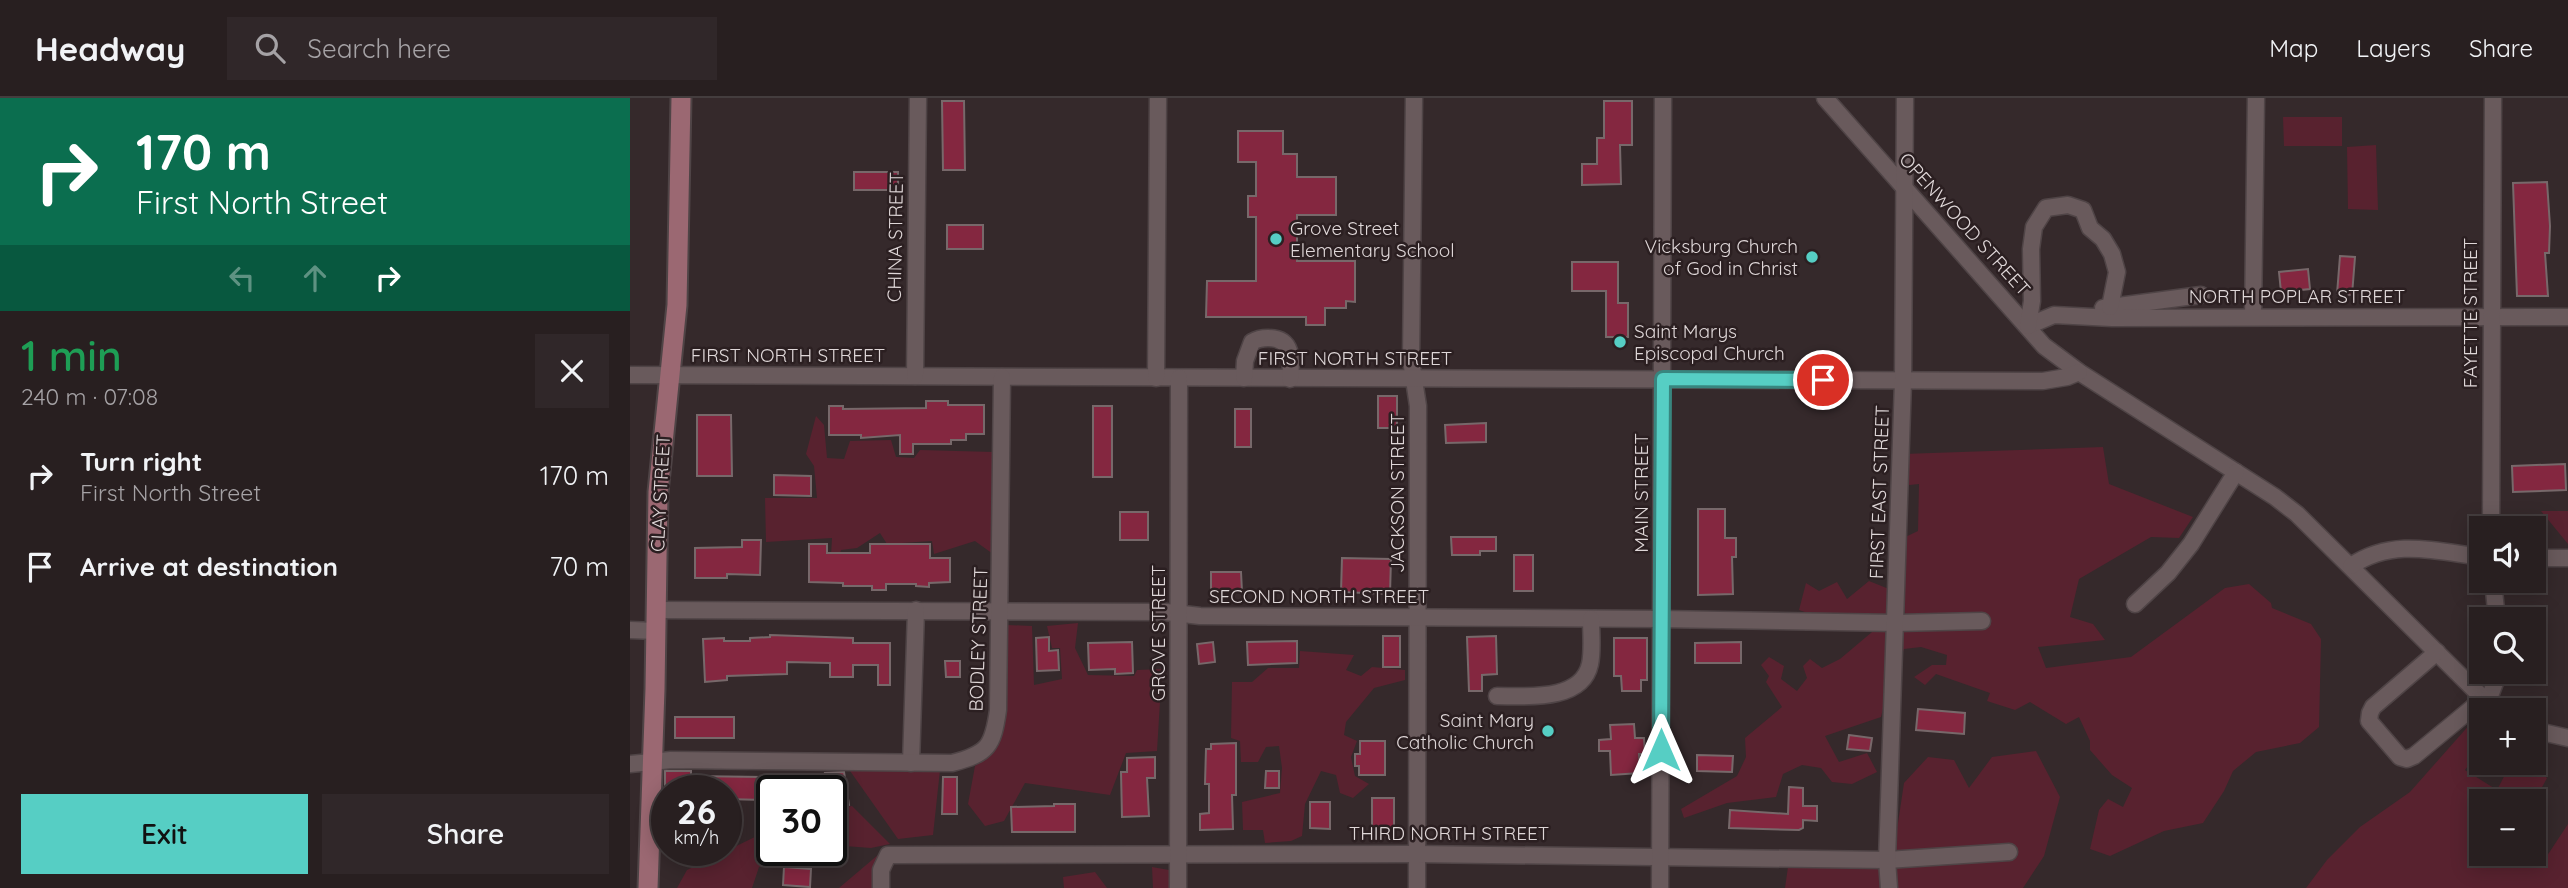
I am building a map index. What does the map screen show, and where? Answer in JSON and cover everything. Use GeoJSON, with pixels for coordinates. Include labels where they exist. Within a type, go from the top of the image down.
{"type":"FeatureCollection","features":[{"type":"Feature","properties":{"kind":"main road","name":"CLAY STREET"},"geometry":{"type":"LineString","coordinates":[[648,888],[658,492],[677,305],[681,98]]}},
{"type":"Feature","properties":{"kind":"street","name":"CHINA STREET"},"geometry":{"type":"LineString","coordinates":[[915,376],[918,98]]}},
{"type":"Feature","properties":{"kind":"street"},"geometry":{"type":"LineString","coordinates":[[1156,378],[1158,98]]}},
{"type":"Feature","properties":{"kind":"street","name":"JACKSON STREET"},"geometry":{"type":"LineString","coordinates":[[1414,98],[1411,360],[1418,406],[1417,888]]}},
{"type":"Feature","properties":{"kind":"street","name":"MAIN STREET"},"geometry":{"type":"LineString","coordinates":[[1660,888],[1662,98]]}},
{"type":"Feature","properties":{"kind":"street","name":"OPENWOOD STREET"},"geometry":{"type":"LineString","coordinates":[[1825,98],[2044,345],[2079,372],[2275,497],[2297,514],[2482,698]]}},
{"type":"Feature","properties":{"kind":"street","name":"FIRST EAST STREET"},"geometry":{"type":"LineString","coordinates":[[1889,888],[1887,860],[1903,381],[1905,98]]}},
{"type":"Feature","properties":{"kind":"street"},"geometry":{"type":"LineString","coordinates":[[2253,317],[2256,98]]}},
{"type":"Feature","properties":{"kind":"street","name":"FAYETTE STREET"},"geometry":{"type":"LineString","coordinates":[[2491,516],[2493,98]]}},
{"type":"Feature","properties":{"kind":"street"},"geometry":{"type":"LineString","coordinates":[[2028,326],[2032,301],[2031,249],[2034,228],[2046,208],[2068,205],[2082,210],[2090,228],[2103,239],[2112,254],[2117,272],[2110,307]]}},
{"type":"Feature","properties":{"kind":"street"},"geometry":{"type":"LineString","coordinates":[[2054,315],[2201,295]]}},
{"type":"Feature","properties":{"kind":"street","name":"NORTH POPLAR STREET"},"geometry":{"type":"LineString","coordinates":[[2028,326],[2054,315],[2112,318],[2568,317]]}},
{"type":"Feature","properties":{"kind":"street"},"geometry":{"type":"LineString","coordinates":[[1244,378],[1244,361],[1252,342],[1258,338],[1277,338],[1285,342],[1290,349],[1290,379]]}},
{"type":"Feature","properties":{"kind":"street","name":"FIRST NORTH STREET"},"geometry":{"type":"LineString","coordinates":[[630,375],[2043,381],[2079,372]]}},
{"type":"Feature","properties":{"kind":"street","name":"BODLEY STREET"},"geometry":{"type":"LineString","coordinates":[[630,764],[671,761],[952,763],[980,755],[991,743],[998,710],[1002,377]]}},
{"type":"Feature","properties":{"kind":"street","name":"GROVE STREET"},"geometry":{"type":"LineString","coordinates":[[1178,378],[1178,888]]}},
{"type":"Feature","properties":{"kind":"street"},"geometry":{"type":"LineString","coordinates":[[2135,604],[2168,573],[2191,544],[2236,472]]}},
{"type":"Feature","properties":{"kind":"street"},"geometry":{"type":"LineString","coordinates":[[2351,566],[2365,557],[2397,548],[2469,556]]}},
{"type":"Feature","properties":{"kind":"street"},"geometry":{"type":"LineString","coordinates":[[2546,558],[2568,558]]}},
{"type":"Feature","properties":{"kind":"street","name":"SECOND NORTH STREET"},"geometry":{"type":"LineString","coordinates":[[657,610],[916,610],[1180,614],[1200,617],[1895,623],[1982,621]]}},
{"type":"Feature","properties":{"kind":"street"},"geometry":{"type":"LineString","coordinates":[[911,763],[916,610]]}},
{"type":"Feature","properties":{"kind":"street"},"geometry":{"type":"LineString","coordinates":[[1497,696],[1550,696],[1568,689],[1580,680],[1590,666],[1591,619]]}},
{"type":"Feature","properties":{"kind":"street"},"geometry":{"type":"LineString","coordinates":[[630,630],[656,631]]}},
{"type":"Feature","properties":{"kind":"street"},"geometry":{"type":"LineString","coordinates":[[2437,652],[2373,707],[2369,721],[2400,757],[2407,759],[2469,717]]}},
{"type":"Feature","properties":{"kind":"street"},"geometry":{"type":"LineString","coordinates":[[2546,733],[2568,738]]}},
{"type":"Feature","properties":{"kind":"street","name":"THIRD NORTH STREET"},"geometry":{"type":"LineString","coordinates":[[881,888],[881,870],[888,855],[1418,854],[1887,860],[2009,852]]}},
{"type":"Feature","properties":{"kind":"shaded area"},"geometry":{"type":"Polygon","coordinates":[[[2283,117],[2342,117],[2342,146],[2284,146],[2283,117]]]}},
{"type":"Feature","properties":{"kind":"shaded area"},"geometry":{"type":"Polygon","coordinates":[[[2376,145],[2378,210],[2348,209],[2347,147],[2376,145]]]}},
{"type":"Feature","properties":{"kind":"shaded area"},"geometry":{"type":"Polygon","coordinates":[[[816,416],[824,425],[827,458],[844,459],[850,441],[891,440],[896,457],[914,458],[920,450],[994,452],[993,554],[975,541],[934,554],[932,541],[887,544],[880,533],[857,548],[841,550],[839,557],[831,556],[832,538],[766,542],[765,498],[817,498],[814,466],[806,454],[816,416]]]}},
{"type":"Feature","properties":{"kind":"shaded area"},"geometry":{"type":"Polygon","coordinates":[[[2103,447],[2109,484],[2193,517],[2179,538],[2151,537],[2079,579],[2070,617],[2093,624],[2105,640],[2038,647],[2046,668],[2131,657],[2225,588],[2249,584],[2271,603],[2272,608],[2311,624],[2321,639],[2319,727],[2300,743],[2256,752],[2233,771],[2224,791],[2203,823],[2164,831],[2110,856],[2090,849],[2099,810],[2108,799],[2123,807],[2132,788],[2112,775],[2090,750],[2090,741],[2079,717],[2066,724],[2030,702],[2015,710],[1987,701],[1990,693],[1936,674],[1925,685],[1914,677],[1932,665],[1946,665],[1947,655],[1921,647],[1904,649],[1887,692],[1881,717],[1825,736],[1839,762],[1867,753],[1877,772],[1852,784],[1832,782],[1821,768],[1802,765],[1783,774],[1776,797],[1727,803],[1684,818],[1681,809],[1737,776],[1746,757],[1745,738],[1782,707],[1766,682],[1769,676],[1761,665],[1769,657],[1784,666],[1781,679],[1797,691],[1807,678],[1803,666],[1810,659],[1822,668],[1840,659],[1872,632],[1907,623],[1904,607],[1860,624],[1837,623],[1799,610],[1806,583],[1819,591],[1837,582],[1847,599],[1869,581],[1889,589],[1899,540],[1918,531],[1919,484],[1900,486],[1903,454],[2103,447]]]}},
{"type":"Feature","properties":{"kind":"shaded area"},"geometry":{"type":"Polygon","coordinates":[[[2541,511],[2568,511],[2568,544],[2546,516],[2541,511]]]}},
{"type":"Feature","properties":{"kind":"shaded area"},"geometry":{"type":"Polygon","coordinates":[[[1078,623],[1075,648],[1088,675],[1134,676],[1137,670],[1162,669],[1157,751],[1126,753],[1110,795],[1025,783],[1004,821],[985,826],[968,804],[975,766],[993,749],[1001,729],[1007,625],[1032,626],[1034,685],[1062,679],[1060,648],[1052,648],[1047,626],[1078,623]]]}},
{"type":"Feature","properties":{"kind":"shaded area"},"geometry":{"type":"Polygon","coordinates":[[[1300,651],[1354,655],[1346,670],[1361,676],[1372,667],[1405,670],[1405,680],[1374,688],[1346,722],[1344,735],[1357,741],[1351,757],[1355,776],[1369,784],[1353,798],[1340,793],[1336,775],[1321,771],[1305,804],[1302,836],[1291,841],[1265,843],[1263,830],[1243,830],[1242,802],[1280,793],[1282,768],[1279,746],[1266,747],[1258,762],[1241,762],[1240,741],[1231,738],[1232,682],[1252,682],[1268,668],[1299,668],[1300,651]]]}},
{"type":"Feature","properties":{"kind":"shaded area"},"geometry":{"type":"Polygon","coordinates":[[[2469,725],[2469,764],[2465,770],[2469,775],[2495,789],[2469,789],[2469,866],[2546,866],[2546,857],[2568,824],[2568,888],[2306,888],[2327,860],[2360,827],[2410,792],[2469,725]]]}},
{"type":"Feature","properties":{"kind":"shaded area"},"geometry":{"type":"Polygon","coordinates":[[[2036,751],[2060,797],[2044,856],[2023,888],[1890,888],[1904,783],[1928,757],[1954,760],[1969,788],[1992,757],[2036,751]]]}},
{"type":"Feature","properties":{"kind":"shaded area"},"geometry":{"type":"Polygon","coordinates":[[[848,768],[940,770],[933,835],[898,839],[848,768]]]}},
{"type":"Feature","properties":{"kind":"shaded area"},"geometry":{"type":"Polygon","coordinates":[[[2505,775],[2543,775],[2547,778],[2541,789],[2498,789],[2505,775]]]}},
{"type":"Feature","properties":{"kind":"shaded area"},"geometry":{"type":"Polygon","coordinates":[[[852,806],[890,844],[871,848],[847,846],[847,807],[852,806]]]}},
{"type":"Feature","properties":{"kind":"shaded area"},"geometry":{"type":"Polygon","coordinates":[[[756,836],[756,866],[761,866],[752,888],[677,888],[687,870],[695,866],[742,866],[742,843],[756,836]]]}},
{"type":"Feature","properties":{"kind":"shaded area"},"geometry":{"type":"Polygon","coordinates":[[[885,849],[877,888],[839,888],[885,849]]]}},
{"type":"Feature","properties":{"kind":"shaded area"},"geometry":{"type":"Polygon","coordinates":[[[1152,867],[1169,870],[1170,888],[1153,888],[1152,867]]]}},
{"type":"Feature","properties":{"kind":"shaded area"},"geometry":{"type":"Polygon","coordinates":[[[1788,867],[1876,867],[1887,878],[1888,888],[1785,888],[1788,867]]]}},
{"type":"Feature","properties":{"kind":"shaded area"},"geometry":{"type":"Polygon","coordinates":[[[1095,872],[1107,888],[1064,888],[1063,877],[1095,872]]]}},
{"type":"Feature","properties":{"kind":"building"},"geometry":{"type":"Polygon","coordinates":[[[942,101],[964,101],[965,170],[943,170],[942,101]]]}},
{"type":"Feature","properties":{"kind":"building"},"geometry":{"type":"Polygon","coordinates":[[[1604,101],[1632,101],[1632,145],[1620,145],[1621,184],[1582,185],[1582,164],[1597,164],[1597,138],[1604,138],[1604,101]]]}},
{"type":"Feature","properties":{"kind":"building","name":"Grove Street Elementary School"},"geometry":{"type":"Polygon","coordinates":[[[1238,131],[1283,131],[1283,154],[1297,154],[1297,177],[1336,177],[1336,215],[1297,215],[1297,261],[1355,261],[1355,302],[1346,301],[1346,308],[1325,308],[1325,325],[1306,325],[1306,317],[1206,317],[1207,281],[1256,281],[1256,217],[1248,217],[1248,196],[1256,196],[1256,162],[1238,162],[1238,131]]]}},
{"type":"Feature","properties":{"kind":"building"},"geometry":{"type":"Polygon","coordinates":[[[854,172],[898,172],[898,190],[854,190],[854,172]]]}},
{"type":"Feature","properties":{"kind":"building"},"geometry":{"type":"Polygon","coordinates":[[[2547,182],[2550,226],[2549,253],[2545,253],[2548,296],[2517,296],[2513,183],[2547,182]]]}},
{"type":"Feature","properties":{"kind":"building"},"geometry":{"type":"Polygon","coordinates":[[[947,225],[983,225],[983,249],[947,249],[947,225]]]}},
{"type":"Feature","properties":{"kind":"building"},"geometry":{"type":"Polygon","coordinates":[[[2340,256],[2355,257],[2352,295],[2337,294],[2340,256]]]}},
{"type":"Feature","properties":{"kind":"building"},"geometry":{"type":"Polygon","coordinates":[[[1572,262],[1618,262],[1618,303],[1628,303],[1628,337],[1606,337],[1606,291],[1572,291],[1572,262]]]}},
{"type":"Feature","properties":{"kind":"building"},"geometry":{"type":"Polygon","coordinates":[[[2308,269],[2310,289],[2281,292],[2279,272],[2308,269]]]}},
{"type":"Feature","properties":{"kind":"building"},"geometry":{"type":"Polygon","coordinates":[[[1378,396],[1397,396],[1397,428],[1378,428],[1378,396]]]}},
{"type":"Feature","properties":{"kind":"building"},"geometry":{"type":"Polygon","coordinates":[[[926,401],[948,401],[948,405],[984,405],[984,434],[966,434],[966,440],[951,440],[951,444],[913,444],[913,454],[900,454],[900,435],[861,438],[861,435],[829,435],[829,406],[843,406],[843,409],[926,408],[926,401]]]}},
{"type":"Feature","properties":{"kind":"building"},"geometry":{"type":"Polygon","coordinates":[[[1093,406],[1112,406],[1112,477],[1093,477],[1093,406]]]}},
{"type":"Feature","properties":{"kind":"building"},"geometry":{"type":"Polygon","coordinates":[[[1235,409],[1251,409],[1251,447],[1235,447],[1235,409]]]}},
{"type":"Feature","properties":{"kind":"building"},"geometry":{"type":"Polygon","coordinates":[[[697,415],[731,415],[732,476],[697,476],[697,415]]]}},
{"type":"Feature","properties":{"kind":"building"},"geometry":{"type":"Polygon","coordinates":[[[1486,423],[1486,442],[1446,443],[1445,425],[1486,423]]]}},
{"type":"Feature","properties":{"kind":"building"},"geometry":{"type":"Polygon","coordinates":[[[2565,464],[2566,490],[2513,492],[2512,466],[2565,464]]]}},
{"type":"Feature","properties":{"kind":"building"},"geometry":{"type":"Polygon","coordinates":[[[774,475],[811,476],[811,496],[774,495],[774,475]]]}},
{"type":"Feature","properties":{"kind":"building"},"geometry":{"type":"Polygon","coordinates":[[[1698,509],[1725,509],[1725,538],[1736,538],[1736,557],[1732,557],[1733,594],[1698,595],[1698,509]]]}},
{"type":"Feature","properties":{"kind":"building"},"geometry":{"type":"Polygon","coordinates":[[[1120,512],[1148,512],[1148,540],[1120,540],[1120,512]]]}},
{"type":"Feature","properties":{"kind":"building"},"geometry":{"type":"Polygon","coordinates":[[[1451,537],[1496,537],[1496,551],[1480,551],[1480,555],[1452,555],[1451,537]]]}},
{"type":"Feature","properties":{"kind":"building"},"geometry":{"type":"Polygon","coordinates":[[[742,540],[761,540],[760,575],[727,574],[727,578],[695,578],[695,548],[742,547],[742,540]]]}},
{"type":"Feature","properties":{"kind":"building"},"geometry":{"type":"Polygon","coordinates":[[[809,544],[827,544],[827,553],[870,553],[870,544],[930,544],[930,558],[950,558],[950,582],[929,583],[929,587],[886,584],[886,590],[872,590],[872,586],[809,582],[809,544]]]}},
{"type":"Feature","properties":{"kind":"building"},"geometry":{"type":"Polygon","coordinates":[[[1514,555],[1533,555],[1533,591],[1514,591],[1514,555]]]}},
{"type":"Feature","properties":{"kind":"building"},"geometry":{"type":"Polygon","coordinates":[[[1342,558],[1391,559],[1390,594],[1341,592],[1342,558]]]}},
{"type":"Feature","properties":{"kind":"building"},"geometry":{"type":"Polygon","coordinates":[[[1211,572],[1241,572],[1242,592],[1211,592],[1211,572]]]}},
{"type":"Feature","properties":{"kind":"building"},"geometry":{"type":"Polygon","coordinates":[[[770,635],[853,638],[853,643],[890,643],[890,685],[878,685],[878,665],[853,665],[853,677],[830,677],[830,663],[787,662],[787,674],[727,676],[727,680],[705,682],[703,639],[750,641],[750,638],[770,635]]]}},
{"type":"Feature","properties":{"kind":"building"},"geometry":{"type":"Polygon","coordinates":[[[1383,636],[1400,636],[1400,667],[1383,667],[1383,636]]]}},
{"type":"Feature","properties":{"kind":"building"},"geometry":{"type":"Polygon","coordinates":[[[1496,636],[1497,674],[1482,675],[1482,691],[1469,691],[1467,637],[1496,636]]]}},
{"type":"Feature","properties":{"kind":"building"},"geometry":{"type":"Polygon","coordinates":[[[1049,637],[1049,651],[1058,650],[1059,670],[1037,671],[1036,638],[1049,637]]]}},
{"type":"Feature","properties":{"kind":"building"},"geometry":{"type":"Polygon","coordinates":[[[1614,638],[1647,638],[1647,680],[1641,680],[1641,691],[1622,691],[1621,676],[1614,676],[1614,638]]]}},
{"type":"Feature","properties":{"kind":"building"},"geometry":{"type":"Polygon","coordinates":[[[1297,641],[1297,663],[1248,665],[1247,642],[1297,641]]]}},
{"type":"Feature","properties":{"kind":"building"},"geometry":{"type":"Polygon","coordinates":[[[1132,642],[1133,673],[1115,674],[1115,669],[1089,670],[1088,643],[1132,642]]]}},
{"type":"Feature","properties":{"kind":"building"},"geometry":{"type":"Polygon","coordinates":[[[1213,642],[1215,662],[1199,664],[1197,644],[1213,642]]]}},
{"type":"Feature","properties":{"kind":"building"},"geometry":{"type":"Polygon","coordinates":[[[1741,642],[1741,663],[1695,663],[1695,643],[1741,642]]]}},
{"type":"Feature","properties":{"kind":"building"},"geometry":{"type":"Polygon","coordinates":[[[945,661],[960,661],[960,677],[946,677],[945,661]]]}},
{"type":"Feature","properties":{"kind":"building"},"geometry":{"type":"Polygon","coordinates":[[[1918,709],[1965,713],[1964,734],[1916,730],[1918,709]]]}},
{"type":"Feature","properties":{"kind":"building"},"geometry":{"type":"Polygon","coordinates":[[[675,717],[734,717],[734,738],[675,738],[675,717]]]}},
{"type":"Feature","properties":{"kind":"building"},"geometry":{"type":"Polygon","coordinates":[[[1634,724],[1635,738],[1644,738],[1645,754],[1639,754],[1640,773],[1611,775],[1610,751],[1599,751],[1599,740],[1611,739],[1610,725],[1634,724]]]}},
{"type":"Feature","properties":{"kind":"building"},"geometry":{"type":"Polygon","coordinates":[[[1849,735],[1872,738],[1870,751],[1847,749],[1849,735]]]}},
{"type":"Feature","properties":{"kind":"building"},"geometry":{"type":"Polygon","coordinates":[[[1360,741],[1385,741],[1385,775],[1359,775],[1359,766],[1355,766],[1355,754],[1360,754],[1360,741]]]}},
{"type":"Feature","properties":{"kind":"building"},"geometry":{"type":"Polygon","coordinates":[[[1236,743],[1236,795],[1232,795],[1233,829],[1200,830],[1200,814],[1209,813],[1209,784],[1205,784],[1206,749],[1211,749],[1211,744],[1236,743]]]}},
{"type":"Feature","properties":{"kind":"building"},"geometry":{"type":"Polygon","coordinates":[[[1697,755],[1733,756],[1732,772],[1697,771],[1697,755]]]}},
{"type":"Feature","properties":{"kind":"building"},"geometry":{"type":"Polygon","coordinates":[[[1155,757],[1155,778],[1147,778],[1149,816],[1122,817],[1121,772],[1127,772],[1127,758],[1155,757]]]}},
{"type":"Feature","properties":{"kind":"building"},"geometry":{"type":"Polygon","coordinates":[[[665,771],[691,771],[691,775],[665,775],[665,771]]]}},
{"type":"Feature","properties":{"kind":"building"},"geometry":{"type":"Polygon","coordinates":[[[1266,771],[1279,771],[1279,788],[1265,788],[1266,771]]]}},
{"type":"Feature","properties":{"kind":"building"},"geometry":{"type":"Polygon","coordinates":[[[844,772],[844,775],[825,775],[844,772]]]}},
{"type":"Feature","properties":{"kind":"building"},"geometry":{"type":"Polygon","coordinates":[[[742,777],[756,777],[756,800],[742,799],[742,777]]]}},
{"type":"Feature","properties":{"kind":"building"},"geometry":{"type":"Polygon","coordinates":[[[943,777],[957,777],[957,814],[942,814],[943,777]]]}},
{"type":"Feature","properties":{"kind":"building"},"geometry":{"type":"Polygon","coordinates":[[[1789,787],[1803,788],[1803,806],[1817,806],[1817,821],[1803,820],[1803,828],[1799,830],[1729,828],[1730,810],[1788,814],[1789,787]]]}},
{"type":"Feature","properties":{"kind":"building"},"geometry":{"type":"Polygon","coordinates":[[[1372,798],[1394,798],[1394,832],[1372,831],[1372,798]]]}},
{"type":"Feature","properties":{"kind":"building"},"geometry":{"type":"Polygon","coordinates":[[[1310,802],[1330,802],[1330,829],[1310,828],[1310,802]]]}},
{"type":"Feature","properties":{"kind":"building"},"geometry":{"type":"Polygon","coordinates":[[[1075,804],[1075,832],[1012,832],[1011,807],[1075,804]]]}},
{"type":"Feature","properties":{"kind":"building"},"geometry":{"type":"Polygon","coordinates":[[[784,867],[811,869],[810,887],[783,885],[784,867]]]}},
{"type":"Feature","properties":{"kind":"place","name":"Grove Street Elementary School"},"geometry":{"type":"Point","coordinates":[1276,239]}},
{"type":"Feature","properties":{"kind":"place","name":"Vicksburg Church of God in Christ"},"geometry":{"type":"Point","coordinates":[1812,257]}},
{"type":"Feature","properties":{"kind":"place","name":"Saint Marys Episcopal Church"},"geometry":{"type":"Point","coordinates":[1620,342]}},
{"type":"Feature","properties":{"kind":"place","name":"Saint Mary Catholic Church"},"geometry":{"type":"Point","coordinates":[1548,731]}},
{"type":"Feature","properties":{"kind":"route"},"geometry":{"type":"LineString","coordinates":[[1661,750],[1663,379],[1823,380]]}}]}
